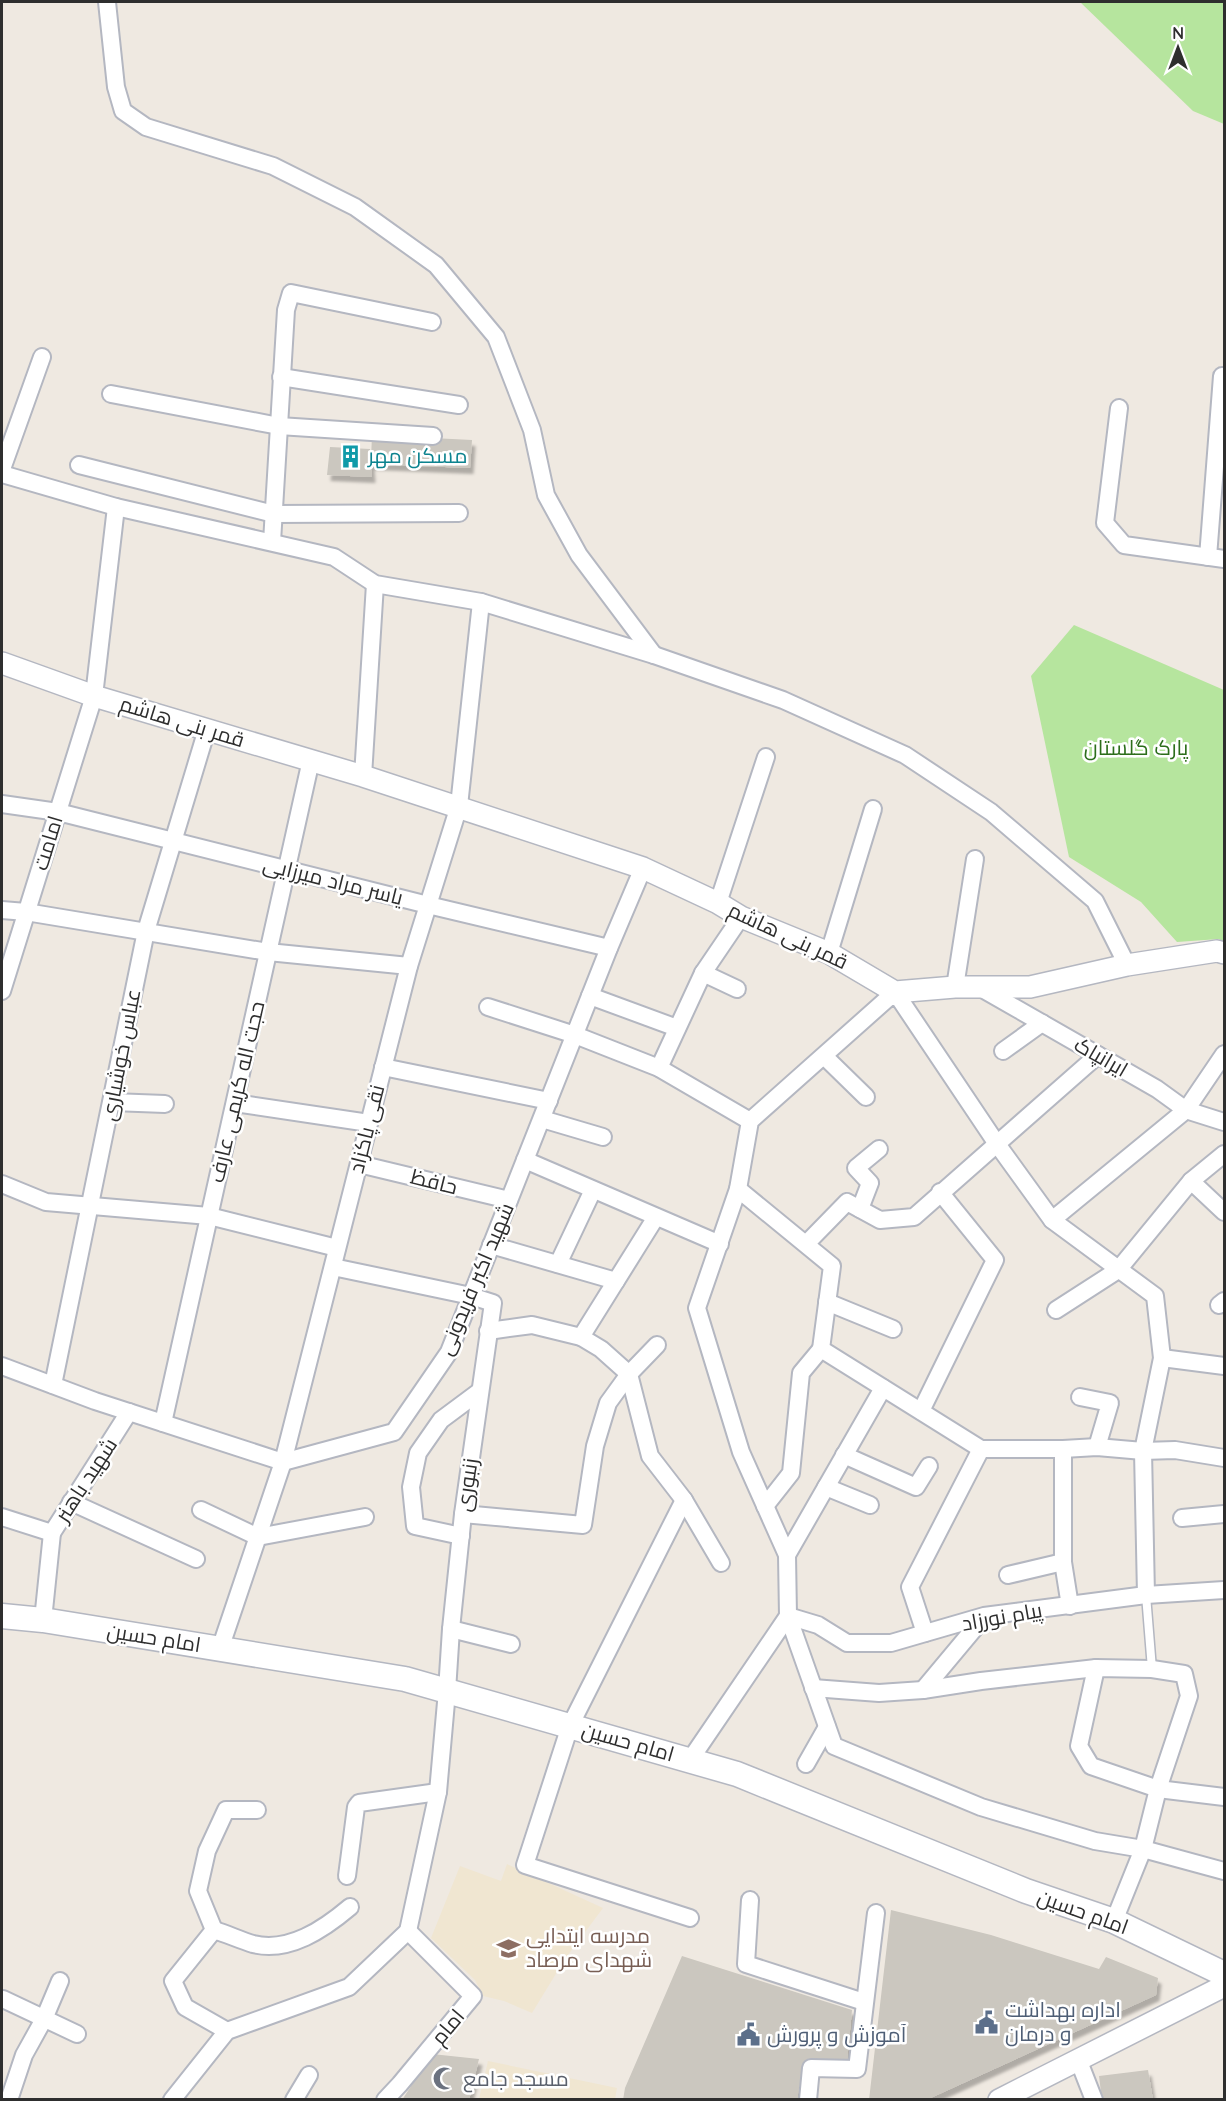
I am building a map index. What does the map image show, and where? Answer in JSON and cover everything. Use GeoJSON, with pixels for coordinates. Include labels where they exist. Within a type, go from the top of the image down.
{"type":"FeatureCollection","features":[{"type":"Feature","properties":{"kind":"main road","name":"امام حسین"},"geometry":{"type":"LineString","coordinates":[[2,1616],[43,1620],[405,1679],[690,1760],[737,1774],[1026,1891],[1114,1922],[1224,1974]]}},
{"type":"Feature","properties":{"kind":"street"},"geometry":{"type":"LineString","coordinates":[[107,2],[116,87],[123,111],[146,127],[273,166],[356,207],[436,265],[495,338],[532,430],[546,495],[579,555],[654,655]]}},
{"type":"Feature","properties":{"kind":"street"},"geometry":{"type":"LineString","coordinates":[[272,542],[286,310],[291,293],[432,322]]}},
{"type":"Feature","properties":{"kind":"street"},"geometry":{"type":"LineString","coordinates":[[2,469],[42,357]]}},
{"type":"Feature","properties":{"kind":"street"},"geometry":{"type":"LineString","coordinates":[[1119,408],[1105,523],[1124,545],[1216,558],[1222,376]]}},
{"type":"Feature","properties":{"kind":"street"},"geometry":{"type":"LineString","coordinates":[[281,377],[459,405]]}},
{"type":"Feature","properties":{"kind":"street"},"geometry":{"type":"LineString","coordinates":[[111,394],[279,426],[433,436]]}},
{"type":"Feature","properties":{"kind":"street"},"geometry":{"type":"LineString","coordinates":[[80,465],[274,514],[459,513]]}},
{"type":"Feature","properties":{"kind":"street"},"geometry":{"type":"LineString","coordinates":[[2,474],[116,507],[334,557],[375,584],[481,602],[654,655],[783,700],[905,755],[991,812],[1095,901],[1127,965]]}},
{"type":"Feature","properties":{"kind":"street","name":"امامت"},"geometry":{"type":"LineString","coordinates":[[2,991],[94,696],[116,507]]}},
{"type":"Feature","properties":{"kind":"street"},"geometry":{"type":"LineString","coordinates":[[363,776],[375,584]]}},
{"type":"Feature","properties":{"kind":"street","name":"نقی پاکزاد"},"geometry":{"type":"LineString","coordinates":[[220,1649],[283,1462],[409,966],[459,806],[481,602]]}},
{"type":"Feature","properties":{"kind":"street","name":"قمر بنی هاشم"},"geometry":{"type":"LineString","coordinates":[[2,663],[94,696],[459,806],[643,868],[718,903],[741,917],[829,953],[895,992]]}},
{"type":"Feature","properties":{"kind":"street","name":"عباس خوشیاری"},"geometry":{"type":"LineString","coordinates":[[54,1385],[146,931],[207,729]]}},
{"type":"Feature","properties":{"kind":"street"},"geometry":{"type":"LineString","coordinates":[[718,903],[766,757]]}},
{"type":"Feature","properties":{"kind":"street","name":"حجت اله کریمی عارف"},"geometry":{"type":"LineString","coordinates":[[163,1423],[311,760]]}},
{"type":"Feature","properties":{"kind":"street","name":"یاسر مراد میرزایی"},"geometry":{"type":"LineString","coordinates":[[2,804],[58,812],[609,948]]}},
{"type":"Feature","properties":{"kind":"street"},"geometry":{"type":"LineString","coordinates":[[829,953],[873,809]]}},
{"type":"Feature","properties":{"kind":"street"},"geometry":{"type":"LineString","coordinates":[[955,987],[975,859]]}},
{"type":"Feature","properties":{"kind":"street","name":"شهید اکبر فریدونی"},"geometry":{"type":"LineString","coordinates":[[283,1462],[394,1432],[449,1352],[643,868]]}},
{"type":"Feature","properties":{"kind":"street"},"geometry":{"type":"LineString","coordinates":[[2,910],[268,952],[409,966]]}},
{"type":"Feature","properties":{"kind":"street"},"geometry":{"type":"LineString","coordinates":[[659,1068],[703,973],[741,917]]}},
{"type":"Feature","properties":{"kind":"street"},"geometry":{"type":"LineString","coordinates":[[1224,953],[1217,951],[1127,965],[1030,987],[955,987],[895,992],[750,1121],[738,1189],[698,1308],[741,1452],[787,1556],[788,1616],[834,1746],[981,1807],[1095,1840],[1143,1849],[1224,1871]]}},
{"type":"Feature","properties":{"kind":"street"},"geometry":{"type":"LineString","coordinates":[[703,973],[737,988]]}},
{"type":"Feature","properties":{"kind":"street","name":"ایرانپاک"},"geometry":{"type":"LineString","coordinates":[[979,987],[1157,1089],[1186,1110],[1224,1122]]}},
{"type":"Feature","properties":{"kind":"street"},"geometry":{"type":"LineString","coordinates":[[895,992],[997,1144],[1052,1220],[1155,1296],[1162,1358],[1143,1451],[1146,1595]]}},
{"type":"Feature","properties":{"kind":"street"},"geometry":{"type":"LineString","coordinates":[[590,996],[677,1028]]}},
{"type":"Feature","properties":{"kind":"street"},"geometry":{"type":"LineString","coordinates":[[488,1007],[575,1035],[659,1068],[750,1121]]}},
{"type":"Feature","properties":{"kind":"street"},"geometry":{"type":"LineString","coordinates":[[1003,1051],[1042,1023]]}},
{"type":"Feature","properties":{"kind":"street"},"geometry":{"type":"LineString","coordinates":[[1052,1220],[1186,1110],[1224,1054]]}},
{"type":"Feature","properties":{"kind":"street"},"geometry":{"type":"LineString","coordinates":[[806,1244],[847,1202],[880,1220],[914,1217],[1098,1055]]}},
{"type":"Feature","properties":{"kind":"street"},"geometry":{"type":"LineString","coordinates":[[824,1056],[866,1097]]}},
{"type":"Feature","properties":{"kind":"street"},"geometry":{"type":"LineString","coordinates":[[383,1067],[549,1101]]}},
{"type":"Feature","properties":{"kind":"street"},"geometry":{"type":"LineString","coordinates":[[112,1102],[165,1104]]}},
{"type":"Feature","properties":{"kind":"street"},"geometry":{"type":"LineString","coordinates":[[235,1103],[369,1123]]}},
{"type":"Feature","properties":{"kind":"street"},"geometry":{"type":"LineString","coordinates":[[542,1119],[603,1137]]}},
{"type":"Feature","properties":{"kind":"street"},"geometry":{"type":"LineString","coordinates":[[860,1209],[870,1184],[856,1168],[879,1149]]}},
{"type":"Feature","properties":{"kind":"street"},"geometry":{"type":"LineString","coordinates":[[1056,1310],[1118,1270],[1191,1181],[1224,1154]]}},
{"type":"Feature","properties":{"kind":"street"},"geometry":{"type":"LineString","coordinates":[[525,1160],[720,1244]]}},
{"type":"Feature","properties":{"kind":"street","name":"حافظ"},"geometry":{"type":"LineString","coordinates":[[358,1164],[509,1200]]}},
{"type":"Feature","properties":{"kind":"street"},"geometry":{"type":"LineString","coordinates":[[1191,1181],[1224,1212]]}},
{"type":"Feature","properties":{"kind":"street"},"geometry":{"type":"LineString","coordinates":[[2,1184],[46,1202],[209,1216],[337,1248]]}},
{"type":"Feature","properties":{"kind":"street"},"geometry":{"type":"LineString","coordinates":[[738,1189],[832,1266],[821,1349],[801,1373],[791,1473],[765,1506]]}},
{"type":"Feature","properties":{"kind":"street"},"geometry":{"type":"LineString","coordinates":[[558,1264],[593,1190]]}},
{"type":"Feature","properties":{"kind":"street"},"geometry":{"type":"LineString","coordinates":[[921,1411],[995,1260],[940,1192]]}},
{"type":"Feature","properties":{"kind":"street"},"geometry":{"type":"LineString","coordinates":[[581,1337],[656,1217]]}},
{"type":"Feature","properties":{"kind":"street"},"geometry":{"type":"LineString","coordinates":[[491,1245],[616,1281]]}},
{"type":"Feature","properties":{"kind":"street"},"geometry":{"type":"LineString","coordinates":[[333,1267],[471,1296]]}},
{"type":"Feature","properties":{"kind":"street","name":"زنبوری"},"geometry":{"type":"LineString","coordinates":[[408,1931],[438,1792],[463,1514],[493,1303],[471,1296]]}},
{"type":"Feature","properties":{"kind":"street"},"geometry":{"type":"LineString","coordinates":[[827,1302],[893,1329]]}},
{"type":"Feature","properties":{"kind":"street"},"geometry":{"type":"LineString","coordinates":[[488,1331],[532,1325],[581,1337],[601,1349],[628,1374],[650,1456],[684,1500],[721,1563]]}},
{"type":"Feature","properties":{"kind":"street"},"geometry":{"type":"LineString","coordinates":[[463,1514],[583,1525],[595,1446],[608,1403],[628,1374],[657,1345]]}},
{"type":"Feature","properties":{"kind":"street"},"geometry":{"type":"LineString","coordinates":[[821,1349],[981,1449],[1097,1447],[1143,1451],[1175,1450],[1224,1458]]}},
{"type":"Feature","properties":{"kind":"street"},"geometry":{"type":"LineString","coordinates":[[1162,1358],[1224,1366]]}},
{"type":"Feature","properties":{"kind":"street"},"geometry":{"type":"LineString","coordinates":[[2,1366],[129,1412],[283,1462]]}},
{"type":"Feature","properties":{"kind":"street"},"geometry":{"type":"LineString","coordinates":[[787,1556],[883,1388]]}},
{"type":"Feature","properties":{"kind":"street"},"geometry":{"type":"LineString","coordinates":[[461,1536],[415,1526],[411,1487],[418,1454],[441,1420],[480,1391]]}},
{"type":"Feature","properties":{"kind":"street"},"geometry":{"type":"LineString","coordinates":[[1080,1397],[1110,1403],[1097,1447]]}},
{"type":"Feature","properties":{"kind":"street","name":"شهید باهنر"},"geometry":{"type":"LineString","coordinates":[[2,1517],[52,1533],[129,1412]]}},
{"type":"Feature","properties":{"kind":"street"},"geometry":{"type":"LineString","coordinates":[[925,1633],[910,1587],[981,1449]]}},
{"type":"Feature","properties":{"kind":"street"},"geometry":{"type":"LineString","coordinates":[[1063,1449],[1063,1562],[1070,1606]]}},
{"type":"Feature","properties":{"kind":"street"},"geometry":{"type":"LineString","coordinates":[[844,1455],[916,1487],[929,1466]]}},
{"type":"Feature","properties":{"kind":"street"},"geometry":{"type":"LineString","coordinates":[[826,1487],[870,1505]]}},
{"type":"Feature","properties":{"kind":"street"},"geometry":{"type":"LineString","coordinates":[[684,1500],[570,1726],[525,1865],[690,1918]]}},
{"type":"Feature","properties":{"kind":"street"},"geometry":{"type":"LineString","coordinates":[[71,1502],[196,1559]]}},
{"type":"Feature","properties":{"kind":"street"},"geometry":{"type":"LineString","coordinates":[[201,1510],[258,1537],[365,1517]]}},
{"type":"Feature","properties":{"kind":"street"},"geometry":{"type":"LineString","coordinates":[[1182,1518],[1224,1514]]}},
{"type":"Feature","properties":{"kind":"street"},"geometry":{"type":"LineString","coordinates":[[43,1620],[52,1533]]}},
{"type":"Feature","properties":{"kind":"street"},"geometry":{"type":"LineString","coordinates":[[1008,1575],[1063,1562]]}},
{"type":"Feature","properties":{"kind":"street","name":"پیام نورزاد"},"geometry":{"type":"LineString","coordinates":[[788,1616],[818,1625],[847,1643],[891,1643],[984,1616],[1146,1595],[1224,1590]]}},
{"type":"Feature","properties":{"kind":"street"},"geometry":{"type":"LineString","coordinates":[[690,1760],[788,1616]]}},
{"type":"Feature","properties":{"kind":"street"},"geometry":{"type":"LineString","coordinates":[[923,1690],[984,1616]]}},
{"type":"Feature","properties":{"kind":"street"},"geometry":{"type":"LineString","coordinates":[[451,1629],[511,1644]]}},
{"type":"Feature","properties":{"kind":"street"},"geometry":{"type":"LineString","coordinates":[[813,1688],[879,1693],[923,1690],[1096,1668],[1152,1669],[1184,1674],[1189,1696],[1158,1789],[1143,1849],[1114,1922]]}},
{"type":"Feature","properties":{"kind":"street"},"geometry":{"type":"LineString","coordinates":[[1096,1668],[1079,1746],[1091,1766],[1158,1789],[1224,1797]]}},
{"type":"Feature","properties":{"kind":"street"},"geometry":{"type":"LineString","coordinates":[[806,1764],[827,1727]]}},
{"type":"Feature","properties":{"kind":"street"},"geometry":{"type":"LineString","coordinates":[[347,1876],[359,1803],[438,1792]]}},
{"type":"Feature","properties":{"kind":"street"},"geometry":{"type":"LineString","coordinates":[[257,1810],[226,1810],[207,1851],[198,1891],[214,1930],[255,1945],[287,1945],[326,1927],[350,1907]]}},
{"type":"Feature","properties":{"kind":"street"},"geometry":{"type":"LineString","coordinates":[[750,1900],[746,1964],[864,2002]]}},
{"type":"Feature","properties":{"kind":"street"},"geometry":{"type":"LineString","coordinates":[[808,2100],[811,2068],[857,2069],[876,1913]]}},
{"type":"Feature","properties":{"kind":"street"},"geometry":{"type":"LineString","coordinates":[[214,1930],[173,1981],[186,2007],[226,2031]]}},
{"type":"Feature","properties":{"kind":"street"},"geometry":{"type":"LineString","coordinates":[[172,2100],[226,2031],[349,1987],[408,1931]]}},
{"type":"Feature","properties":{"kind":"street","name":"امام"},"geometry":{"type":"LineString","coordinates":[[385,2100],[473,1996],[408,1931]]}},
{"type":"Feature","properties":{"kind":"street"},"geometry":{"type":"LineString","coordinates":[[9,2100],[24,2055],[44,2019],[60,1982]]}},
{"type":"Feature","properties":{"kind":"street"},"geometry":{"type":"LineString","coordinates":[[999,2100],[1224,1986]]}},
{"type":"Feature","properties":{"kind":"street"},"geometry":{"type":"LineString","coordinates":[[3,1999],[77,2034]]}},
{"type":"Feature","properties":{"kind":"street"},"geometry":{"type":"LineString","coordinates":[[1078,2059],[1094,2100]]}},
{"type":"Feature","properties":{"kind":"street"},"geometry":{"type":"LineString","coordinates":[[294,2100],[309,2075]]}},
{"type":"Feature","properties":{"kind":"lane"},"geometry":{"type":"LineString","coordinates":[[1146,1595],[1152,1669]]}},
{"type":"Feature","properties":{"kind":"shaded area","name":"مدرسه ایتدایی شهدای مرصاد"},"geometry":{"type":"Polygon","coordinates":[[[507,1864],[603,1908],[565,1959],[532,2013],[504,2001],[483,1996],[475,1980],[431,1938],[460,1866],[501,1881],[507,1864]]]}},
{"type":"Feature","properties":{"kind":"shaded area"},"geometry":{"type":"Polygon","coordinates":[[[488,2061],[617,2088],[615,2099],[479,2099],[488,2061]]]}},
{"type":"Feature","properties":{"kind":"green space"},"geometry":{"type":"Polygon","coordinates":[[[1080,2],[1224,2],[1224,124],[1193,111],[1080,2]]]}},
{"type":"Feature","properties":{"kind":"green space","name":"پارک گلستان"},"geometry":{"type":"Polygon","coordinates":[[[1074,625],[1224,690],[1224,942],[1219,939],[1177,942],[1141,902],[1069,857],[1031,676],[1074,625]]]}},
{"type":"Feature","properties":{"kind":"building"},"geometry":{"type":"Polygon","coordinates":[[[372,435],[472,440],[470,468],[371,464],[372,477],[327,475],[330,447],[370,449],[371,459],[372,435]]]}},
{"type":"Feature","properties":{"kind":"building","name":"اداره بهداشت و درمان"},"geometry":{"type":"Polygon","coordinates":[[[891,1910],[991,1935],[1099,1969],[1106,1957],[1158,1978],[1156,1995],[926,2100],[869,2100],[891,1910]]]}},
{"type":"Feature","properties":{"kind":"building","name":"آموزش و پرورش"},"geometry":{"type":"Polygon","coordinates":[[[682,1956],[852,2010],[847,2061],[803,2062],[797,2100],[623,2100],[625,2088],[682,1956]]]}},
{"type":"Feature","properties":{"kind":"building","name":"مسجد جامع"},"geometry":{"type":"Polygon","coordinates":[[[432,2054],[479,2059],[469,2100],[402,2100],[432,2054]]]}},
{"type":"Feature","properties":{"kind":"building"},"geometry":{"type":"Polygon","coordinates":[[[1148,2070],[1153,2100],[1102,2100],[1099,2076],[1148,2070]]]}},
{"type":"Feature","properties":{"kind":"place","name":"مسکن مهر"},"geometry":{"type":"Point","coordinates":[350,456]}},
{"type":"Feature","properties":{"kind":"place","name":"مدرسه ایتدایی شهدای مرصاد"},"geometry":{"type":"Point","coordinates":[508,1948]}},
{"type":"Feature","properties":{"kind":"place","name":"اداره بهداشت و درمان"},"geometry":{"type":"Point","coordinates":[987,2022]}},
{"type":"Feature","properties":{"kind":"place","name":"آموزش و پرورش"},"geometry":{"type":"Point","coordinates":[749,2035]}},
{"type":"Feature","properties":{"kind":"place","name":"مسجد جامع"},"geometry":{"type":"Point","coordinates":[445,2079]}}]}
